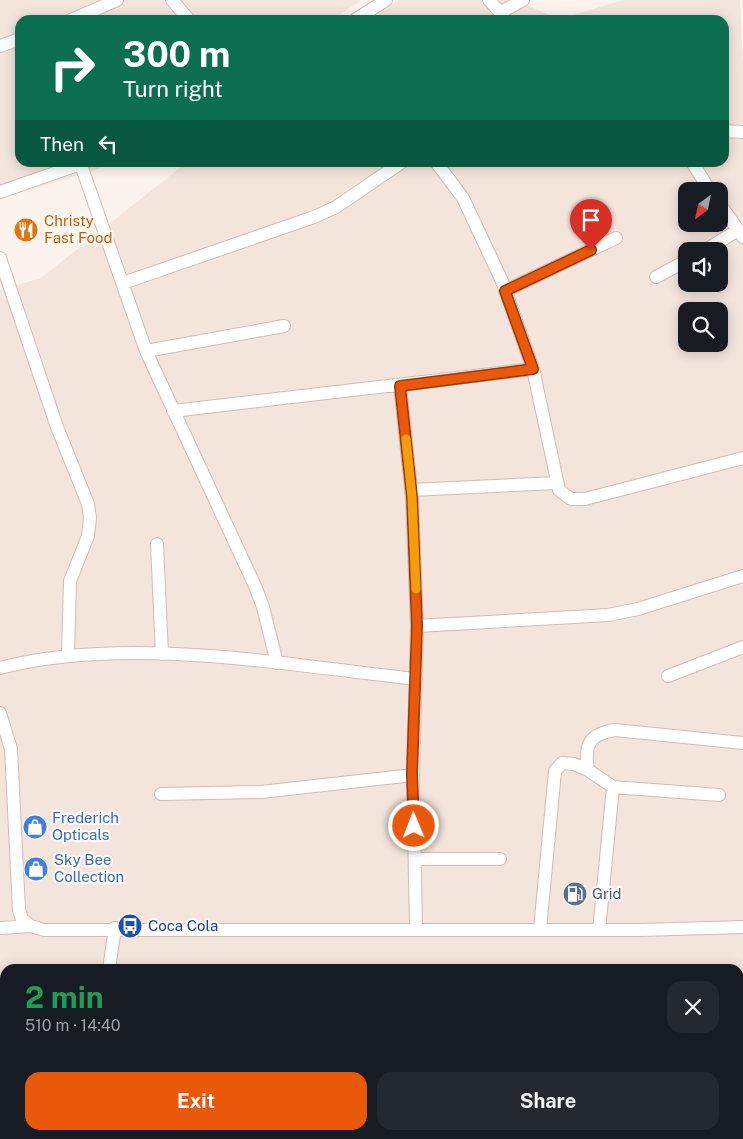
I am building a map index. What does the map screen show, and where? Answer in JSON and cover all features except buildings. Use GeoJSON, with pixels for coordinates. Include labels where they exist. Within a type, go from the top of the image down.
{"type":"FeatureCollection","features":[{"type":"Feature","properties":{"kind":"street"},"geometry":{"type":"LineString","coordinates":[[82,15],[117,0]]}},
{"type":"Feature","properties":{"kind":"street"},"geometry":{"type":"LineString","coordinates":[[172,0],[186,15]]}},
{"type":"Feature","properties":{"kind":"street"},"geometry":{"type":"LineString","coordinates":[[363,15],[386,0]]}},
{"type":"Feature","properties":{"kind":"street"},"geometry":{"type":"LineString","coordinates":[[489,0],[503,15]]}},
{"type":"Feature","properties":{"kind":"street"},"geometry":{"type":"LineString","coordinates":[[505,15],[523,0]]}},
{"type":"Feature","properties":{"kind":"street"},"geometry":{"type":"LineString","coordinates":[[0,46],[15,41]]}},
{"type":"Feature","properties":{"kind":"street"},"geometry":{"type":"LineString","coordinates":[[729,131],[743,132]]}},
{"type":"Feature","properties":{"kind":"street"},"geometry":{"type":"LineString","coordinates":[[0,192],[75,167]]}},
{"type":"Feature","properties":{"kind":"street"},"geometry":{"type":"LineString","coordinates":[[85,167],[146,351],[263,607],[277,662]]}},
{"type":"Feature","properties":{"kind":"street"},"geometry":{"type":"LineString","coordinates":[[123,283],[314,217],[336,207],[395,167]]}},
{"type":"Feature","properties":{"kind":"street"},"geometry":{"type":"LineString","coordinates":[[440,167],[464,198],[505,291],[533,369],[552,454],[556,483],[564,496],[585,499],[743,458]]}},
{"type":"Feature","properties":{"kind":"street"},"geometry":{"type":"LineString","coordinates":[[695,167],[704,182]]}},
{"type":"Feature","properties":{"kind":"street"},"geometry":{"type":"LineString","coordinates":[[724,242],[741,234],[728,216]]}},
{"type":"Feature","properties":{"kind":"street"},"geometry":{"type":"LineString","coordinates":[[505,291],[616,238]]}},
{"type":"Feature","properties":{"kind":"street"},"geometry":{"type":"LineString","coordinates":[[0,258],[57,428],[88,504],[90,518],[88,536],[70,580],[68,655]]}},
{"type":"Feature","properties":{"kind":"street"},"geometry":{"type":"LineString","coordinates":[[656,277],[678,265]]}},
{"type":"Feature","properties":{"kind":"street"},"geometry":{"type":"LineString","coordinates":[[146,351],[284,326]]}},
{"type":"Feature","properties":{"kind":"street"},"geometry":{"type":"LineString","coordinates":[[173,411],[533,369]]}},
{"type":"Feature","properties":{"kind":"street"},"geometry":{"type":"LineString","coordinates":[[400,386],[411,490],[417,626],[412,774],[416,930]]}},
{"type":"Feature","properties":{"kind":"street"},"geometry":{"type":"LineString","coordinates":[[411,490],[556,483]]}},
{"type":"Feature","properties":{"kind":"street"},"geometry":{"type":"LineString","coordinates":[[157,544],[162,654]]}},
{"type":"Feature","properties":{"kind":"street"},"geometry":{"type":"LineString","coordinates":[[417,626],[608,616],[638,609],[743,576]]}},
{"type":"Feature","properties":{"kind":"street"},"geometry":{"type":"LineString","coordinates":[[668,676],[743,647]]}},
{"type":"Feature","properties":{"kind":"street"},"geometry":{"type":"LineString","coordinates":[[0,668],[68,655],[162,654],[277,662],[416,680]]}},
{"type":"Feature","properties":{"kind":"street"},"geometry":{"type":"LineString","coordinates":[[0,713],[11,749],[19,910],[22,919],[30,926]]}},
{"type":"Feature","properties":{"kind":"street"},"geometry":{"type":"LineString","coordinates":[[588,770],[586,757],[590,743],[599,733],[615,730],[743,743]]}},
{"type":"Feature","properties":{"kind":"street"},"geometry":{"type":"LineString","coordinates":[[540,929],[555,771],[562,763],[574,764],[588,770],[613,787],[719,795]]}},
{"type":"Feature","properties":{"kind":"street"},"geometry":{"type":"LineString","coordinates":[[161,794],[261,792],[412,774]]}},
{"type":"Feature","properties":{"kind":"street"},"geometry":{"type":"LineString","coordinates":[[599,930],[613,787]]}},
{"type":"Feature","properties":{"kind":"street"},"geometry":{"type":"LineString","coordinates":[[415,859],[500,859]]}},
{"type":"Feature","properties":{"kind":"street"},"geometry":{"type":"LineString","coordinates":[[0,928],[30,926],[44,930],[115,928],[599,930],[743,926]]}},
{"type":"Feature","properties":{"kind":"street"},"geometry":{"type":"LineString","coordinates":[[110,964],[115,928]]}},
{"type":"Feature","properties":{"kind":"shaded area"},"geometry":{"type":"Polygon","coordinates":[[[0,0],[362,0],[339,15],[15,15],[15,167],[101,167],[0,199],[0,0]]]}},
{"type":"Feature","properties":{"kind":"shaded area"},"geometry":{"type":"Polygon","coordinates":[[[399,0],[515,0],[550,15],[377,15],[399,0]]]}},
{"type":"Feature","properties":{"kind":"shaded area"},"geometry":{"type":"Polygon","coordinates":[[[624,0],[740,0],[743,69],[743,964],[0,964],[0,290],[41,278],[181,167],[729,167],[729,15],[573,15],[624,0]]]}},
{"type":"Feature","properties":{"kind":"slow traffic"},"geometry":{"type":"LineString","coordinates":[[406,439],[412,497],[416,589]]}},
{"type":"Feature","properties":{"kind":"place","name":"Christy Fast Food"},"geometry":{"type":"Point","coordinates":[26,230]}},
{"type":"Feature","properties":{"kind":"place","name":"Frederich Opticals"},"geometry":{"type":"Point","coordinates":[35,827]}},
{"type":"Feature","properties":{"kind":"place","name":"Sky Bee Collection"},"geometry":{"type":"Point","coordinates":[36,869]}},
{"type":"Feature","properties":{"kind":"place","name":"Grid"},"geometry":{"type":"Point","coordinates":[575,894]}},
{"type":"Feature","properties":{"kind":"place","name":"Coca Cola"},"geometry":{"type":"Point","coordinates":[130,926]}},
{"type":"Feature","properties":{"kind":"route"},"geometry":{"type":"LineString","coordinates":[[414,826],[412,774],[417,626],[412,497],[400,386],[533,369],[505,291],[591,250]]}}]}
